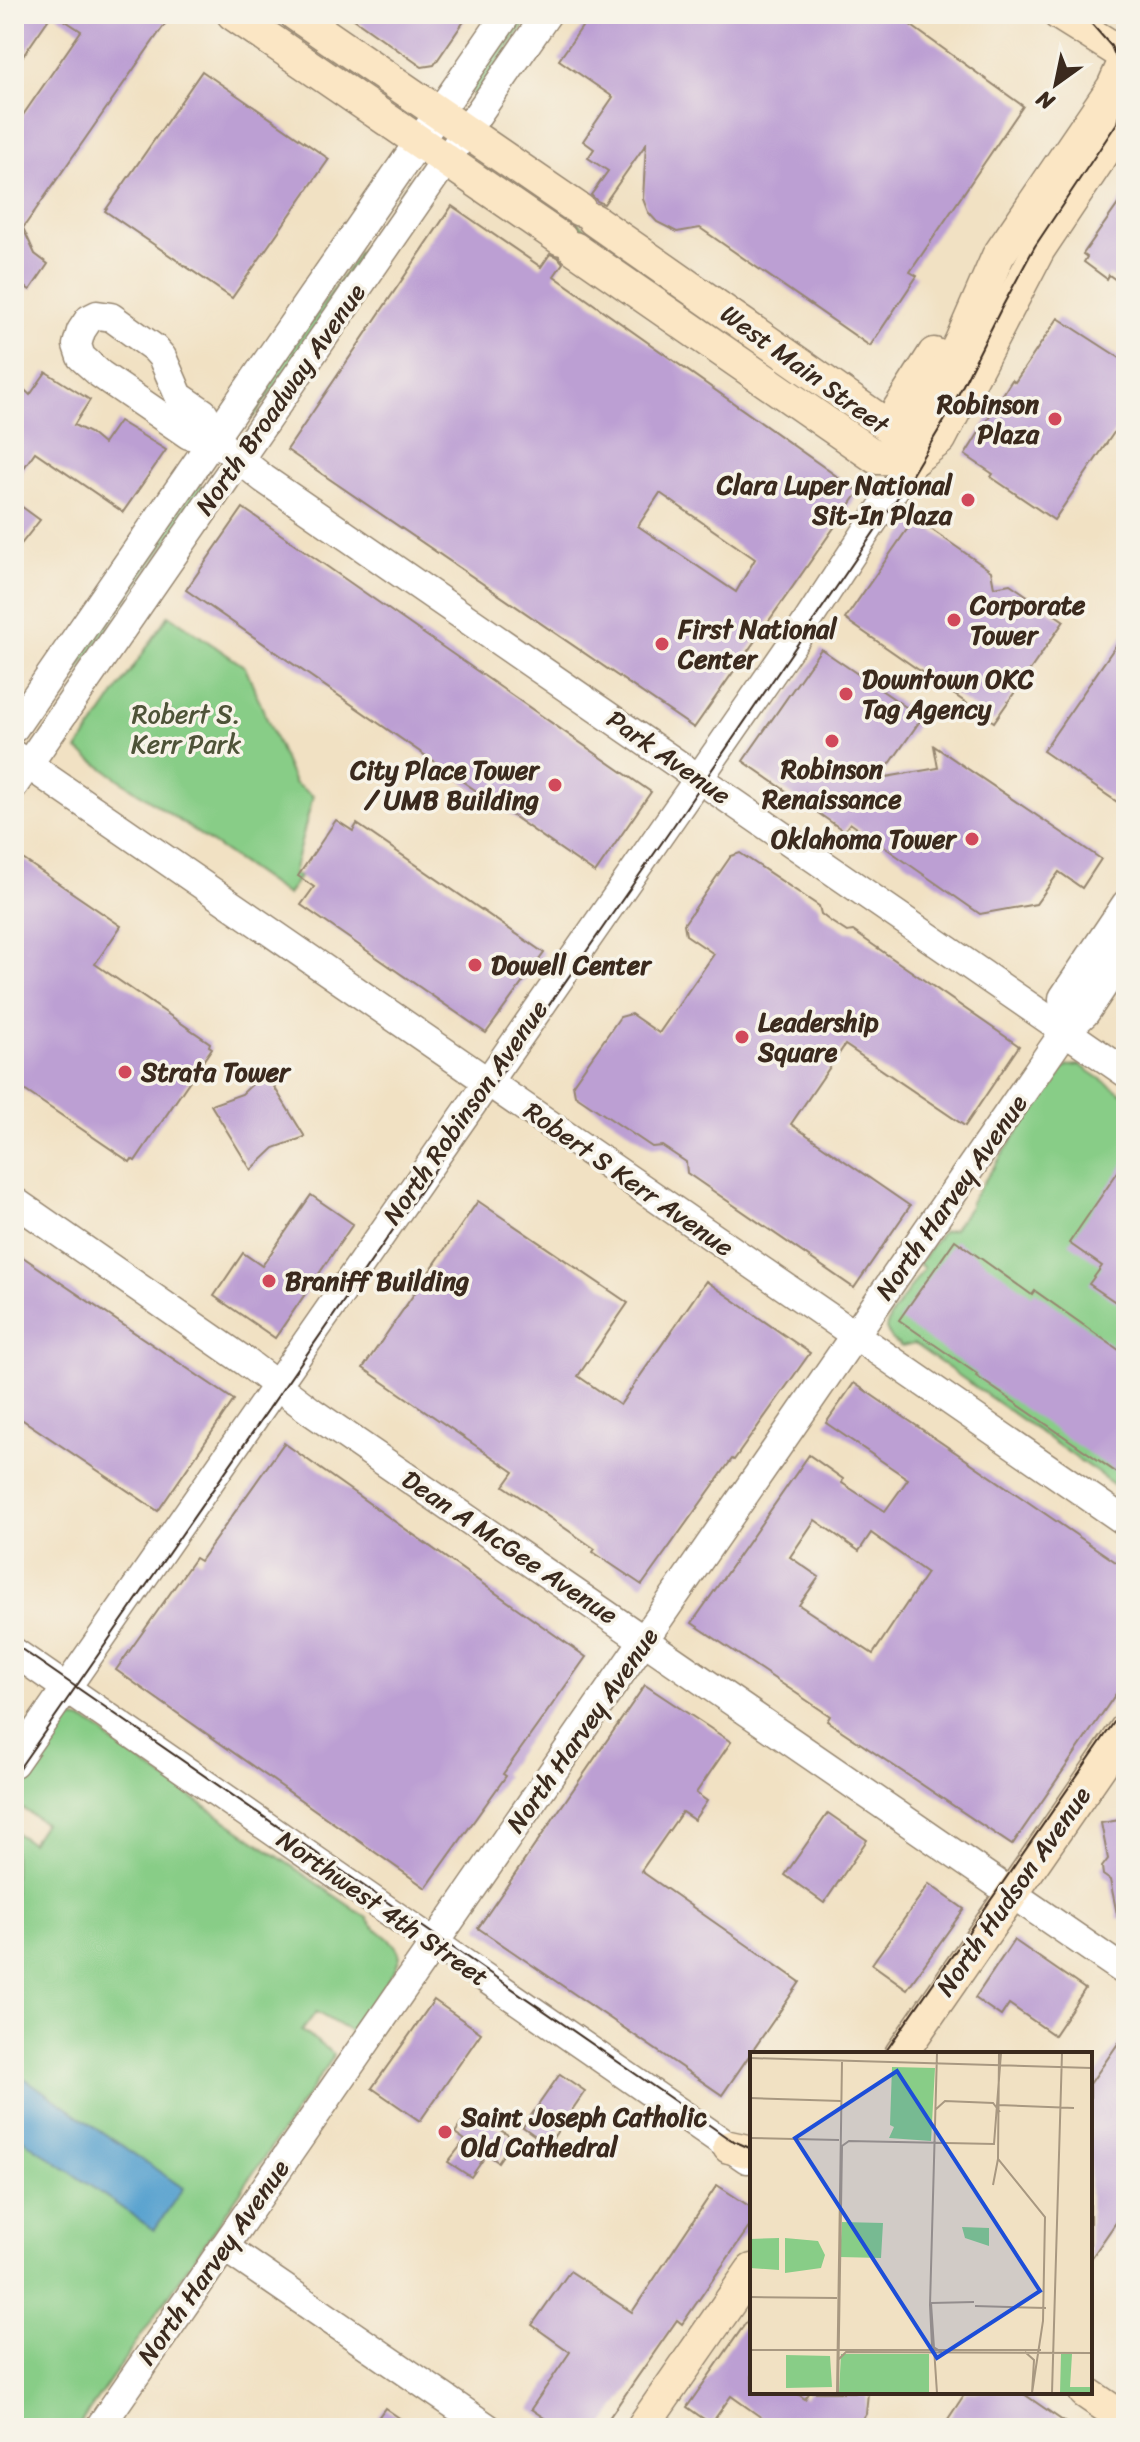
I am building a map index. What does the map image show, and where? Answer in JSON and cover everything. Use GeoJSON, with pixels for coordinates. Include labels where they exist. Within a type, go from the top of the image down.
{"type":"FeatureCollection","features":[{"type":"Feature","properties":{"kind":"main road","name":"West Main Street"},"geometry":{"type":"LineString","coordinates":[[295,14],[723,308],[888,426],[914,459]]}},
{"type":"Feature","properties":{"kind":"main road"},"geometry":{"type":"LineString","coordinates":[[1059,14],[1126,57]]}},
{"type":"Feature","properties":{"kind":"main road","name":"West Main Street"},"geometry":{"type":"LineString","coordinates":[[236,15],[877,458],[914,459]]}},
{"type":"Feature","properties":{"kind":"main road","name":"North Robinson Avenue"},"geometry":{"type":"LineString","coordinates":[[914,459],[919,425],[961,341],[998,256],[1113,87],[1126,57]]}},
{"type":"Feature","properties":{"kind":"main road","name":"North Robinson Avenue"},"geometry":{"type":"LineString","coordinates":[[914,459],[940,439],[1039,249],[1126,119]]}},
{"type":"Feature","properties":{"kind":"main road"},"geometry":{"type":"LineString","coordinates":[[888,426],[998,256]]}},
{"type":"Feature","properties":{"kind":"main road"},"geometry":{"type":"LineString","coordinates":[[703,337],[723,308]]}},
{"type":"Feature","properties":{"kind":"main road","name":"North Hudson Avenue"},"geometry":{"type":"LineString","coordinates":[[902,2052],[1126,1729]]}},
{"type":"Feature","properties":{"kind":"main road"},"geometry":{"type":"LineString","coordinates":[[642,2428],[750,2273]]}},
{"type":"Feature","properties":{"kind":"main road"},"geometry":{"type":"LineString","coordinates":[[1088,2394],[1126,2420]]}},
{"type":"Feature","properties":{"kind":"street","name":"North Broadway Avenue"},"geometry":{"type":"LineString","coordinates":[[14,728],[507,14]]}},
{"type":"Feature","properties":{"kind":"street","name":"North Broadway Avenue"},"geometry":{"type":"LineString","coordinates":[[19,768],[239,459],[547,14]]}},
{"type":"Feature","properties":{"kind":"street","name":"Park Avenue"},"geometry":{"type":"LineString","coordinates":[[214,439],[204,413],[179,396],[162,357],[154,348],[111,317],[97,315],[89,319],[77,345],[81,357],[100,374],[189,435],[214,439],[264,479],[1126,1073]]}},
{"type":"Feature","properties":{"kind":"street","name":"North Robinson Avenue"},"geometry":{"type":"LineString","coordinates":[[14,1763],[805,625],[914,459]]}},
{"type":"Feature","properties":{"kind":"street","name":"Robert S Kerr Avenue"},"geometry":{"type":"LineString","coordinates":[[19,768],[488,1080],[1126,1522]]}},
{"type":"Feature","properties":{"kind":"street"},"geometry":{"type":"LineString","coordinates":[[1065,1031],[1063,998],[1126,904]]}},
{"type":"Feature","properties":{"kind":"street","name":"North Harvey Avenue"},"geometry":{"type":"LineString","coordinates":[[99,2428],[1065,1031],[1085,1013],[1126,952]]}},
{"type":"Feature","properties":{"kind":"street","name":"Dean A McGee Avenue"},"geometry":{"type":"LineString","coordinates":[[14,1201],[312,1412],[1126,1972]]}},
{"type":"Feature","properties":{"kind":"street","name":"Northwest 4th Street"},"geometry":{"type":"LineString","coordinates":[[14,1652],[744,2154]]}},
{"type":"Feature","properties":{"kind":"street"},"geometry":{"type":"LineString","coordinates":[[224,2247],[488,2428]]}},
{"type":"Feature","properties":{"kind":"green space"},"geometry":{"type":"Polygon","coordinates":[[[523,14],[532,14],[476,94],[472,94],[471,88],[523,14]]]}},
{"type":"Feature","properties":{"kind":"green space"},"geometry":{"type":"Polygon","coordinates":[[[481,165],[542,208],[570,217],[705,316],[703,319],[698,319],[481,165]]]}},
{"type":"Feature","properties":{"kind":"green space"},"geometry":{"type":"Polygon","coordinates":[[[410,179],[415,182],[254,417],[247,418],[246,415],[410,179]]]}},
{"type":"Feature","properties":{"kind":"green space"},"geometry":{"type":"Polygon","coordinates":[[[197,485],[204,487],[42,724],[37,723],[36,720],[197,485]]]}},
{"type":"Feature","properties":{"kind":"green space","name":"Robert S. Kerr Park"},"geometry":{"type":"Polygon","coordinates":[[[169,615],[245,667],[294,783],[313,796],[293,873],[299,877],[287,895],[77,750],[169,615]]]}},
{"type":"Feature","properties":{"kind":"green space"},"geometry":{"type":"Polygon","coordinates":[[[1080,1065],[1126,1096],[1126,1493],[914,1344],[902,1347],[892,1340],[886,1329],[890,1317],[924,1268],[919,1264],[942,1232],[954,1229],[1057,1075],[1068,1066],[1080,1065]]]}},
{"type":"Feature","properties":{"kind":"green space"},"geometry":{"type":"Polygon","coordinates":[[[73,1719],[95,1727],[113,1743],[367,1918],[395,1945],[400,1957],[354,2029],[349,2031],[316,2012],[302,2031],[329,2050],[333,2054],[332,2059],[77,2428],[14,2428],[14,1832],[31,1843],[44,1823],[14,1803],[14,1785],[45,1739],[56,1737],[73,1719]]]}},
{"type":"Feature","properties":{"kind":"water"},"geometry":{"type":"Polygon","coordinates":[[[14,2071],[183,2188],[154,2230],[14,2133],[14,2071]]]}},
{"type":"Feature","properties":{"kind":"building"},"geometry":{"type":"Polygon","coordinates":[[[14,14],[52,14],[14,69],[14,14]]]}},
{"type":"Feature","properties":{"kind":"building"},"geometry":{"type":"Polygon","coordinates":[[[55,14],[172,14],[23,228],[35,254],[48,264],[30,290],[14,279],[14,128],[81,31],[55,14]]]}},
{"type":"Feature","properties":{"kind":"building"},"geometry":{"type":"Polygon","coordinates":[[[347,14],[469,14],[434,65],[422,67],[347,14]]]}},
{"type":"Feature","properties":{"kind":"building"},"geometry":{"type":"Polygon","coordinates":[[[591,14],[895,14],[1023,106],[910,272],[917,276],[870,346],[700,228],[677,232],[657,222],[648,212],[643,199],[646,144],[604,204],[591,195],[608,171],[588,158],[594,149],[583,141],[613,97],[559,60],[591,14]]]}},
{"type":"Feature","properties":{"kind":"building"},"geometry":{"type":"Polygon","coordinates":[[[202,71],[329,159],[232,298],[105,211],[202,71]]]}},
{"type":"Feature","properties":{"kind":"building"},"geometry":{"type":"Polygon","coordinates":[[[1126,193],[1126,287],[1109,275],[1107,279],[1084,262],[1087,257],[1083,254],[1126,193]]]}},
{"type":"Feature","properties":{"kind":"building"},"geometry":{"type":"Polygon","coordinates":[[[452,206],[541,267],[550,254],[558,257],[563,263],[554,276],[859,492],[694,728],[287,450],[452,206]],[[660,493],[638,526],[736,592],[755,559],[660,493]]]}},
{"type":"Feature","properties":{"kind":"building","name":"Robinson Plaza"},"geometry":{"type":"Polygon","coordinates":[[[1058,318],[1126,362],[1126,415],[1054,520],[991,477],[993,474],[965,455],[1012,380],[1015,382],[1058,318]]]}},
{"type":"Feature","properties":{"kind":"building"},"geometry":{"type":"Polygon","coordinates":[[[46,372],[90,400],[74,425],[103,444],[119,421],[166,450],[123,512],[35,452],[14,482],[14,380],[30,395],[46,372]]]}},
{"type":"Feature","properties":{"kind":"building"},"geometry":{"type":"Polygon","coordinates":[[[14,501],[40,520],[14,553],[14,501]]]}},
{"type":"Feature","properties":{"kind":"building"},"geometry":{"type":"Polygon","coordinates":[[[243,508],[651,792],[595,873],[186,590],[243,508]]]}},
{"type":"Feature","properties":{"kind":"building","name":"Corporate Tower"},"geometry":{"type":"Polygon","coordinates":[[[915,518],[991,571],[994,587],[1010,584],[1064,621],[994,722],[845,619],[915,518]]]}},
{"type":"Feature","properties":{"kind":"building"},"geometry":{"type":"Polygon","coordinates":[[[1126,631],[1126,808],[1043,751],[1126,631]]]}},
{"type":"Feature","properties":{"kind":"building"},"geometry":{"type":"Polygon","coordinates":[[[821,649],[922,718],[880,778],[938,768],[934,746],[1101,859],[1082,888],[1059,872],[1036,904],[980,914],[850,823],[844,831],[743,761],[821,649]]]}},
{"type":"Feature","properties":{"kind":"building"},"geometry":{"type":"Polygon","coordinates":[[[336,820],[353,831],[357,824],[544,953],[486,1033],[301,905],[314,887],[298,876],[336,820]]]}},
{"type":"Feature","properties":{"kind":"building"},"geometry":{"type":"Polygon","coordinates":[[[14,853],[121,926],[95,964],[210,1043],[212,1048],[135,1161],[132,1159],[130,1162],[14,1083],[14,853]]]}},
{"type":"Feature","properties":{"kind":"building","name":"Leadership Square"},"geometry":{"type":"Polygon","coordinates":[[[740,853],[819,906],[821,914],[830,921],[847,932],[853,931],[1019,1046],[965,1126],[845,1045],[791,1124],[910,1206],[854,1288],[687,1173],[686,1162],[662,1146],[652,1147],[575,1095],[573,1084],[620,1017],[631,1014],[659,1033],[714,954],[686,935],[684,924],[731,856],[740,853]]]}},
{"type":"Feature","properties":{"kind":"building"},"geometry":{"type":"Polygon","coordinates":[[[265,1072],[305,1137],[274,1148],[251,1170],[211,1105],[242,1094],[265,1072]]]}},
{"type":"Feature","properties":{"kind":"building"},"geometry":{"type":"Polygon","coordinates":[[[1126,1160],[1126,1309],[1089,1284],[1102,1266],[1069,1243],[1126,1160]]]}},
{"type":"Feature","properties":{"kind":"building","name":"Braniff Building"},"geometry":{"type":"Polygon","coordinates":[[[311,1195],[353,1224],[275,1338],[214,1296],[243,1253],[262,1266],[311,1195]]]}},
{"type":"Feature","properties":{"kind":"building"},"geometry":{"type":"Polygon","coordinates":[[[478,1201],[628,1303],[578,1376],[620,1405],[706,1281],[810,1353],[642,1585],[504,1486],[514,1472],[363,1368],[478,1201]]]}},
{"type":"Feature","properties":{"kind":"building"},"geometry":{"type":"Polygon","coordinates":[[[955,1240],[1032,1295],[1035,1291],[1126,1355],[1126,1479],[899,1320],[955,1240]]]}},
{"type":"Feature","properties":{"kind":"building"},"geometry":{"type":"Polygon","coordinates":[[[14,1251],[234,1400],[158,1511],[14,1414],[14,1251]]]}},
{"type":"Feature","properties":{"kind":"building"},"geometry":{"type":"Polygon","coordinates":[[[854,1383],[1126,1569],[1126,1679],[1012,1845],[827,1721],[830,1716],[692,1623],[809,1455],[843,1479],[842,1483],[885,1511],[908,1479],[826,1423],[854,1383]],[[815,1520],[790,1557],[819,1577],[799,1605],[873,1654],[927,1573],[871,1533],[859,1551],[815,1520]]]}},
{"type":"Feature","properties":{"kind":"building"},"geometry":{"type":"Polygon","coordinates":[[[284,1443],[586,1657],[426,1888],[116,1670],[195,1558],[200,1561],[284,1443]]]}},
{"type":"Feature","properties":{"kind":"building"},"geometry":{"type":"Polygon","coordinates":[[[645,1685],[731,1742],[696,1793],[707,1801],[694,1820],[682,1812],[641,1871],[800,1982],[722,2095],[478,1928],[645,1685]]]}},
{"type":"Feature","properties":{"kind":"building"},"geometry":{"type":"Polygon","coordinates":[[[828,1813],[867,1840],[824,1903],[785,1875],[828,1813]]]}},
{"type":"Feature","properties":{"kind":"building"},"geometry":{"type":"Polygon","coordinates":[[[1126,1819],[1126,1918],[1118,1919],[1110,1880],[1103,1875],[1102,1867],[1108,1859],[1101,1823],[1126,1819]]]}},
{"type":"Feature","properties":{"kind":"building"},"geometry":{"type":"Polygon","coordinates":[[[929,1884],[964,1909],[907,1989],[872,1964],[929,1884]]]}},
{"type":"Feature","properties":{"kind":"building"},"geometry":{"type":"Polygon","coordinates":[[[1014,1940],[1085,1989],[1054,2035],[1009,2004],[1001,2016],[975,1998],[1014,1940]]]}},
{"type":"Feature","properties":{"kind":"building"},"geometry":{"type":"Polygon","coordinates":[[[434,2000],[481,2033],[420,2121],[372,2088],[434,2000]]]}},
{"type":"Feature","properties":{"kind":"building"},"geometry":{"type":"Polygon","coordinates":[[[1126,2032],[1126,2208],[1092,2257],[1092,2081],[1126,2032]]]}},
{"type":"Feature","properties":{"kind":"building"},"geometry":{"type":"Polygon","coordinates":[[[560,2074],[585,2091],[548,2145],[523,2127],[560,2074]]]}},
{"type":"Feature","properties":{"kind":"building"},"geometry":{"type":"Polygon","coordinates":[[[470,2110],[514,2139],[498,2162],[487,2154],[471,2177],[448,2162],[465,2140],[455,2133],[470,2110]]]}},
{"type":"Feature","properties":{"kind":"building"},"geometry":{"type":"Polygon","coordinates":[[[717,2185],[750,2207],[750,2226],[682,2324],[677,2320],[602,2428],[559,2428],[531,2409],[570,2352],[532,2325],[570,2271],[632,2312],[717,2185]]]}},
{"type":"Feature","properties":{"kind":"building"},"geometry":{"type":"Polygon","coordinates":[[[750,2317],[750,2394],[798,2394],[805,2399],[809,2394],[868,2394],[866,2414],[857,2428],[776,2428],[731,2396],[711,2424],[687,2407],[750,2317]]]}},
{"type":"Feature","properties":{"kind":"building"},"geometry":{"type":"Polygon","coordinates":[[[965,2394],[1024,2394],[1073,2428],[942,2428],[965,2394]]]}},
{"type":"Feature","properties":{"kind":"building"},"geometry":{"type":"Polygon","coordinates":[[[385,2408],[414,2428],[371,2428],[385,2408]]]}},
{"type":"Feature","properties":{"kind":"tram line"},"geometry":{"type":"LineString","coordinates":[[14,1776],[902,491],[949,413],[1035,246],[1117,123],[1123,100],[1121,69],[1111,46],[1083,14]]}},
{"type":"Feature","properties":{"kind":"tram line"},"geometry":{"type":"LineString","coordinates":[[14,1644],[729,2139],[750,2148]]}},
{"type":"Feature","properties":{"kind":"tram line"},"geometry":{"type":"LineString","coordinates":[[885,2052],[1126,1705]]}},
{"type":"Feature","properties":{"kind":"place","name":"Robinson Plaza"},"geometry":{"type":"Point","coordinates":[1055,419]}},
{"type":"Feature","properties":{"kind":"place","name":"Clara Luper National Sit-In Plaza"},"geometry":{"type":"Point","coordinates":[968,500]}},
{"type":"Feature","properties":{"kind":"place","name":"Corporate Tower"},"geometry":{"type":"Point","coordinates":[954,620]}},
{"type":"Feature","properties":{"kind":"place","name":"First National Center"},"geometry":{"type":"Point","coordinates":[662,644]}},
{"type":"Feature","properties":{"kind":"place","name":"Downtown OKC Tag Agency"},"geometry":{"type":"Point","coordinates":[846,694]}},
{"type":"Feature","properties":{"kind":"place","name":"Robinson Renaissance"},"geometry":{"type":"Point","coordinates":[832,741]}},
{"type":"Feature","properties":{"kind":"place","name":"City Place Tower / UMB Building"},"geometry":{"type":"Point","coordinates":[555,785]}},
{"type":"Feature","properties":{"kind":"place","name":"Oklahoma Tower"},"geometry":{"type":"Point","coordinates":[972,839]}},
{"type":"Feature","properties":{"kind":"place","name":"Dowell Center"},"geometry":{"type":"Point","coordinates":[475,965]}},
{"type":"Feature","properties":{"kind":"place","name":"Leadership Square"},"geometry":{"type":"Point","coordinates":[742,1037]}},
{"type":"Feature","properties":{"kind":"place","name":"Strata Tower"},"geometry":{"type":"Point","coordinates":[125,1072]}},
{"type":"Feature","properties":{"kind":"place","name":"Braniff Building"},"geometry":{"type":"Point","coordinates":[269,1281]}},
{"type":"Feature","properties":{"kind":"place","name":"Saint Joseph Catholic Old Cathedral"},"geometry":{"type":"Point","coordinates":[445,2132]}}]}
